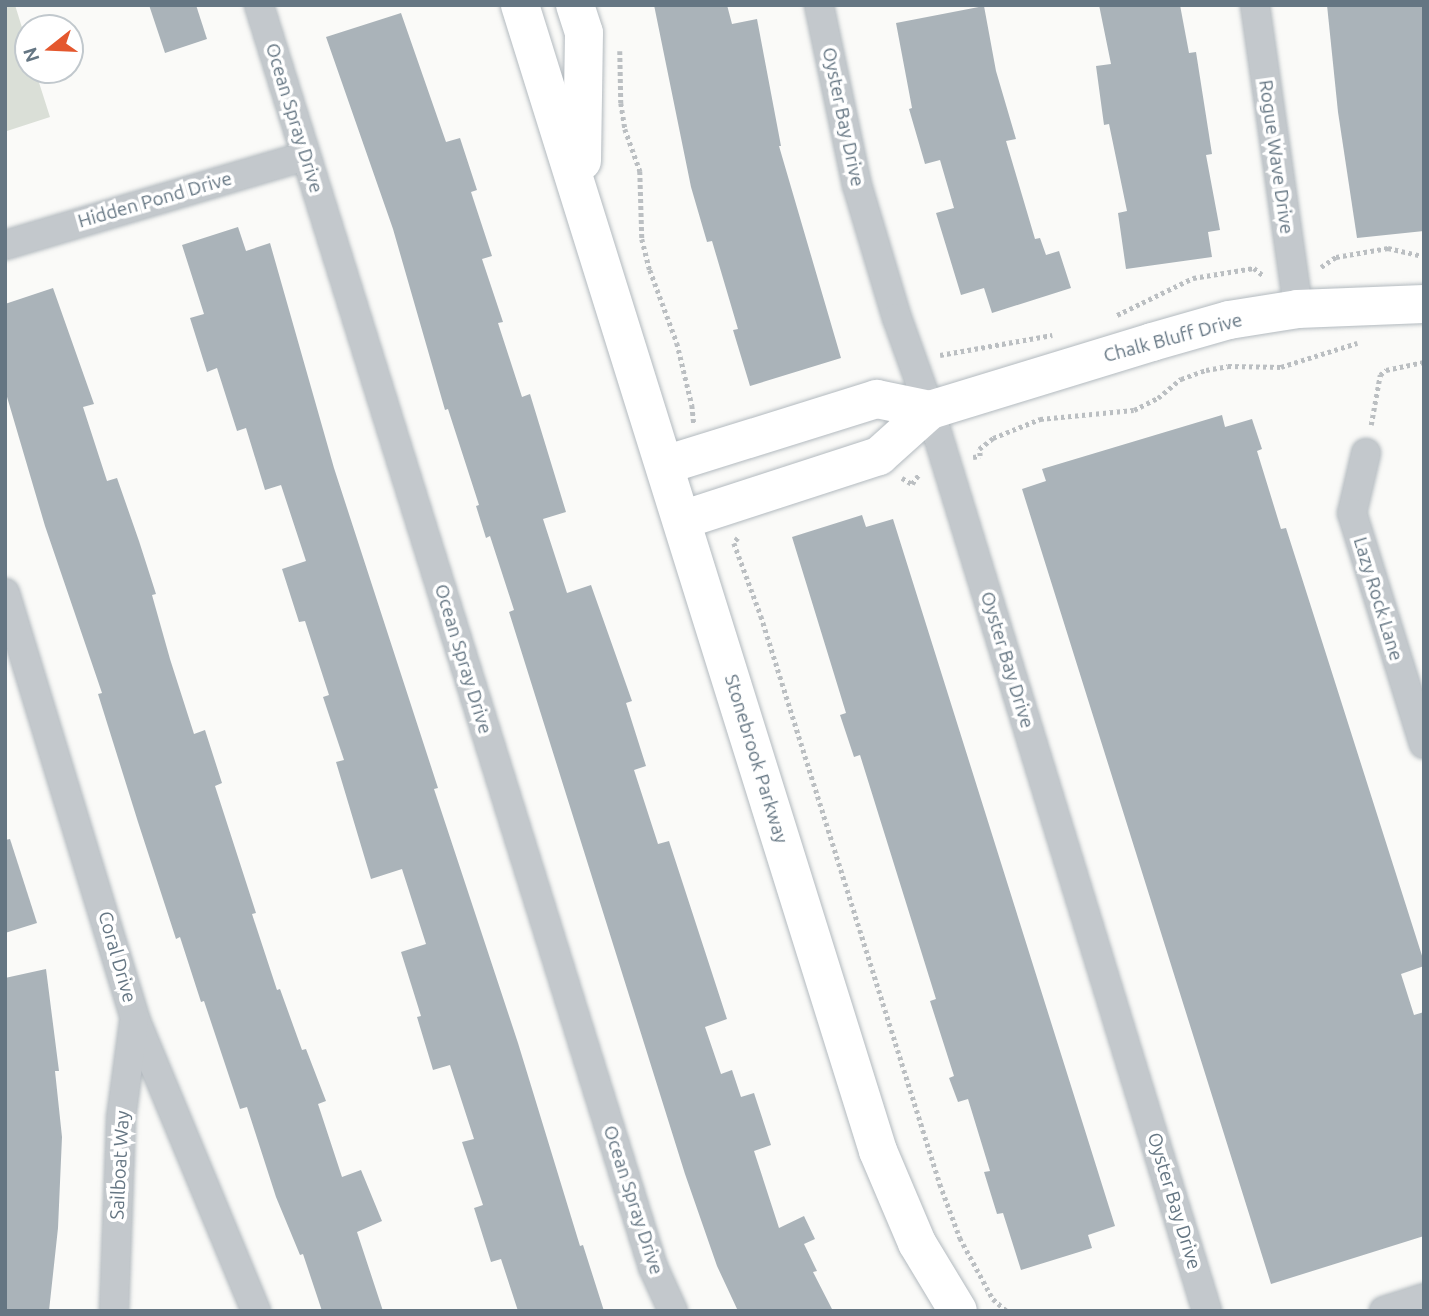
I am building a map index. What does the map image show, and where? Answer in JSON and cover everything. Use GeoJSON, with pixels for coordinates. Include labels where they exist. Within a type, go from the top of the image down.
{"type":"FeatureCollection","features":[{"type":"Feature","properties":{"kind":"street","name":"Stonebrook Parkway"},"geometry":{"type":"LineString","coordinates":[[520,5],[878,1151],[917,1243],[958,1311]]}},
{"type":"Feature","properties":{"kind":"street","name":"Stonebrook Parkway"},"geometry":{"type":"LineString","coordinates":[[575,5],[584,33],[581,195]]}},
{"type":"Feature","properties":{"kind":"street","name":"Oyster Bay Drive"},"geometry":{"type":"LineString","coordinates":[[819,5],[857,185],[897,318],[930,410],[1207,1311]]}},
{"type":"Feature","properties":{"kind":"street","name":"Rogue Wave Drive"},"geometry":{"type":"LineString","coordinates":[[1255,5],[1298,309]]}},
{"type":"Feature","properties":{"kind":"street","name":"Ocean Spray Drive"},"geometry":{"type":"LineString","coordinates":[[264,7],[306,156],[653,1267],[673,1311]]}},
{"type":"Feature","properties":{"kind":"street","name":"Hidden Pond Drive"},"geometry":{"type":"LineString","coordinates":[[5,245],[306,156]]}},
{"type":"Feature","properties":{"kind":"street","name":"Chalk Bluff Drive"},"geometry":{"type":"LineString","coordinates":[[682,520],[879,456],[930,410],[1229,320],[1298,309],[1424,304]]}},
{"type":"Feature","properties":{"kind":"street","name":"Chalk Bluff Drive"},"geometry":{"type":"LineString","coordinates":[[665,464],[877,399],[930,410]]}},
{"type":"Feature","properties":{"kind":"street","name":"Lazy Rock Lane"},"geometry":{"type":"LineString","coordinates":[[1366,453],[1352,513],[1424,744]]}},
{"type":"Feature","properties":{"kind":"street","name":"Coral Drive"},"geometry":{"type":"LineString","coordinates":[[5,593],[135,1019],[256,1311]]}},
{"type":"Feature","properties":{"kind":"street","name":"Sailboat Way"},"geometry":{"type":"LineString","coordinates":[[114,1311],[121,1118],[135,1019]]}},
{"type":"Feature","properties":{"kind":"street"},"geometry":{"type":"LineString","coordinates":[[1384,1311],[1424,1298]]}},
{"type":"Feature","properties":{"kind":"path"},"geometry":{"type":"LineString","coordinates":[[619,46],[625,130],[640,171],[642,239],[650,270],[677,343],[692,405],[694,427]]}},
{"type":"Feature","properties":{"kind":"path"},"geometry":{"type":"LineString","coordinates":[[1319,269],[1336,257],[1388,248],[1424,256]]}},
{"type":"Feature","properties":{"kind":"path"},"geometry":{"type":"LineString","coordinates":[[1107,320],[1193,278],[1254,268],[1265,276]]}},
{"type":"Feature","properties":{"kind":"path"},"geometry":{"type":"LineString","coordinates":[[937,356],[1053,335]]}},
{"type":"Feature","properties":{"kind":"path"},"geometry":{"type":"LineString","coordinates":[[969,458],[980,456],[979,449],[993,438],[1040,419],[1134,410],[1158,398],[1181,380],[1206,370],[1227,366],[1281,367],[1365,342]]}},
{"type":"Feature","properties":{"kind":"path"},"geometry":{"type":"LineString","coordinates":[[1366,453],[1380,375],[1386,370],[1424,362]]}},
{"type":"Feature","properties":{"kind":"path"},"geometry":{"type":"LineString","coordinates":[[738,537],[734,543],[761,616],[940,1184],[960,1238],[993,1299],[1007,1311]]}},
{"type":"Feature","properties":{"kind":"shaded area"},"geometry":{"type":"Polygon","coordinates":[[[5,5],[15,5],[18,14],[14,14],[14,84],[39,84],[50,117],[7,131],[5,5]]]}},
{"type":"Feature","properties":{"kind":"building"},"geometry":{"type":"Polygon","coordinates":[[[149,5],[196,5],[207,39],[165,53],[149,5]]]}},
{"type":"Feature","properties":{"kind":"building"},"geometry":{"type":"Polygon","coordinates":[[[654,5],[727,5],[732,24],[757,19],[779,146],[841,358],[750,386],[733,330],[738,329],[712,241],[707,242],[691,187],[654,5]]]}},
{"type":"Feature","properties":{"kind":"building"},"geometry":{"type":"Polygon","coordinates":[[[1099,5],[1180,5],[1189,53],[1196,52],[1212,154],[1206,155],[1220,230],[1208,232],[1212,257],[1126,269],[1118,213],[1127,211],[1109,124],[1104,125],[1096,66],[1111,64],[1099,5]]]}},
{"type":"Feature","properties":{"kind":"building"},"geometry":{"type":"Polygon","coordinates":[[[1327,5],[1424,5],[1424,231],[1357,238],[1338,112],[1327,5]]]}},
{"type":"Feature","properties":{"kind":"building"},"geometry":{"type":"Polygon","coordinates":[[[984,6],[996,71],[1016,139],[1006,141],[1035,239],[1040,238],[1046,255],[1059,251],[1071,288],[992,313],[984,288],[961,295],[936,213],[954,208],[940,160],[925,164],[909,109],[912,108],[896,23],[984,6]]]}},
{"type":"Feature","properties":{"kind":"building"},"geometry":{"type":"Polygon","coordinates":[[[401,13],[446,142],[460,138],[477,190],[471,192],[492,256],[482,259],[503,322],[498,323],[522,397],[530,394],[566,512],[543,519],[567,593],[591,585],[632,701],[626,703],[646,766],[634,770],[658,844],[669,841],[727,1019],[705,1027],[721,1074],[732,1070],[741,1097],[754,1093],[771,1145],[754,1151],[779,1228],[804,1216],[815,1239],[804,1244],[817,1271],[813,1272],[833,1311],[738,1311],[717,1266],[685,1174],[509,612],[514,610],[490,536],[486,538],[476,506],[479,505],[448,409],[445,410],[393,229],[326,37],[401,13]]]}},
{"type":"Feature","properties":{"kind":"building"},"geometry":{"type":"Polygon","coordinates":[[[238,227],[246,251],[270,243],[334,468],[438,788],[434,789],[518,1043],[580,1246],[583,1245],[604,1311],[518,1311],[501,1259],[491,1262],[474,1208],[483,1205],[462,1142],[474,1139],[450,1065],[433,1070],[417,1017],[421,1016],[401,952],[426,944],[402,869],[371,879],[336,762],[344,760],[323,697],[329,695],[305,621],[299,622],[282,569],[306,561],[281,485],[265,490],[246,428],[237,431],[217,368],[207,372],[190,318],[204,314],[182,245],[238,227]]]}},
{"type":"Feature","properties":{"kind":"building"},"geometry":{"type":"Polygon","coordinates":[[[53,288],[94,404],[83,407],[107,481],[117,478],[139,541],[156,594],[152,595],[170,659],[194,734],[205,730],[222,783],[215,786],[256,913],[252,914],[277,990],[280,989],[302,1050],[306,1049],[326,1101],[318,1104],[342,1177],[361,1170],[382,1221],[357,1232],[383,1311],[322,1311],[303,1254],[300,1255],[276,1197],[247,1107],[240,1109],[180,937],[176,939],[138,822],[98,694],[102,693],[45,526],[5,390],[5,304],[53,288]]]}},
{"type":"Feature","properties":{"kind":"building"},"geometry":{"type":"Polygon","coordinates":[[[1222,415],[1225,427],[1252,419],[1262,449],[1257,451],[1281,529],[1286,528],[1424,962],[1424,966],[1401,974],[1414,1015],[1424,1012],[1424,1236],[1271,1284],[1022,489],[1046,481],[1042,469],[1222,415]]]}},
{"type":"Feature","properties":{"kind":"building"},"geometry":{"type":"Polygon","coordinates":[[[862,515],[866,527],[893,519],[1115,1226],[1088,1235],[1092,1248],[1021,1270],[1003,1213],[997,1214],[984,1172],[990,1171],[968,1099],[958,1102],[949,1078],[954,1076],[930,1001],[936,999],[860,755],[854,757],[840,715],[846,713],[792,537],[862,515]]]}},
{"type":"Feature","properties":{"kind":"building"},"geometry":{"type":"Polygon","coordinates":[[[10,839],[37,923],[5,933],[5,840],[10,839]]]}},
{"type":"Feature","properties":{"kind":"building"},"geometry":{"type":"Polygon","coordinates":[[[46,969],[59,1071],[55,1071],[62,1137],[58,1228],[49,1311],[5,1311],[5,978],[46,969]]]}}]}
